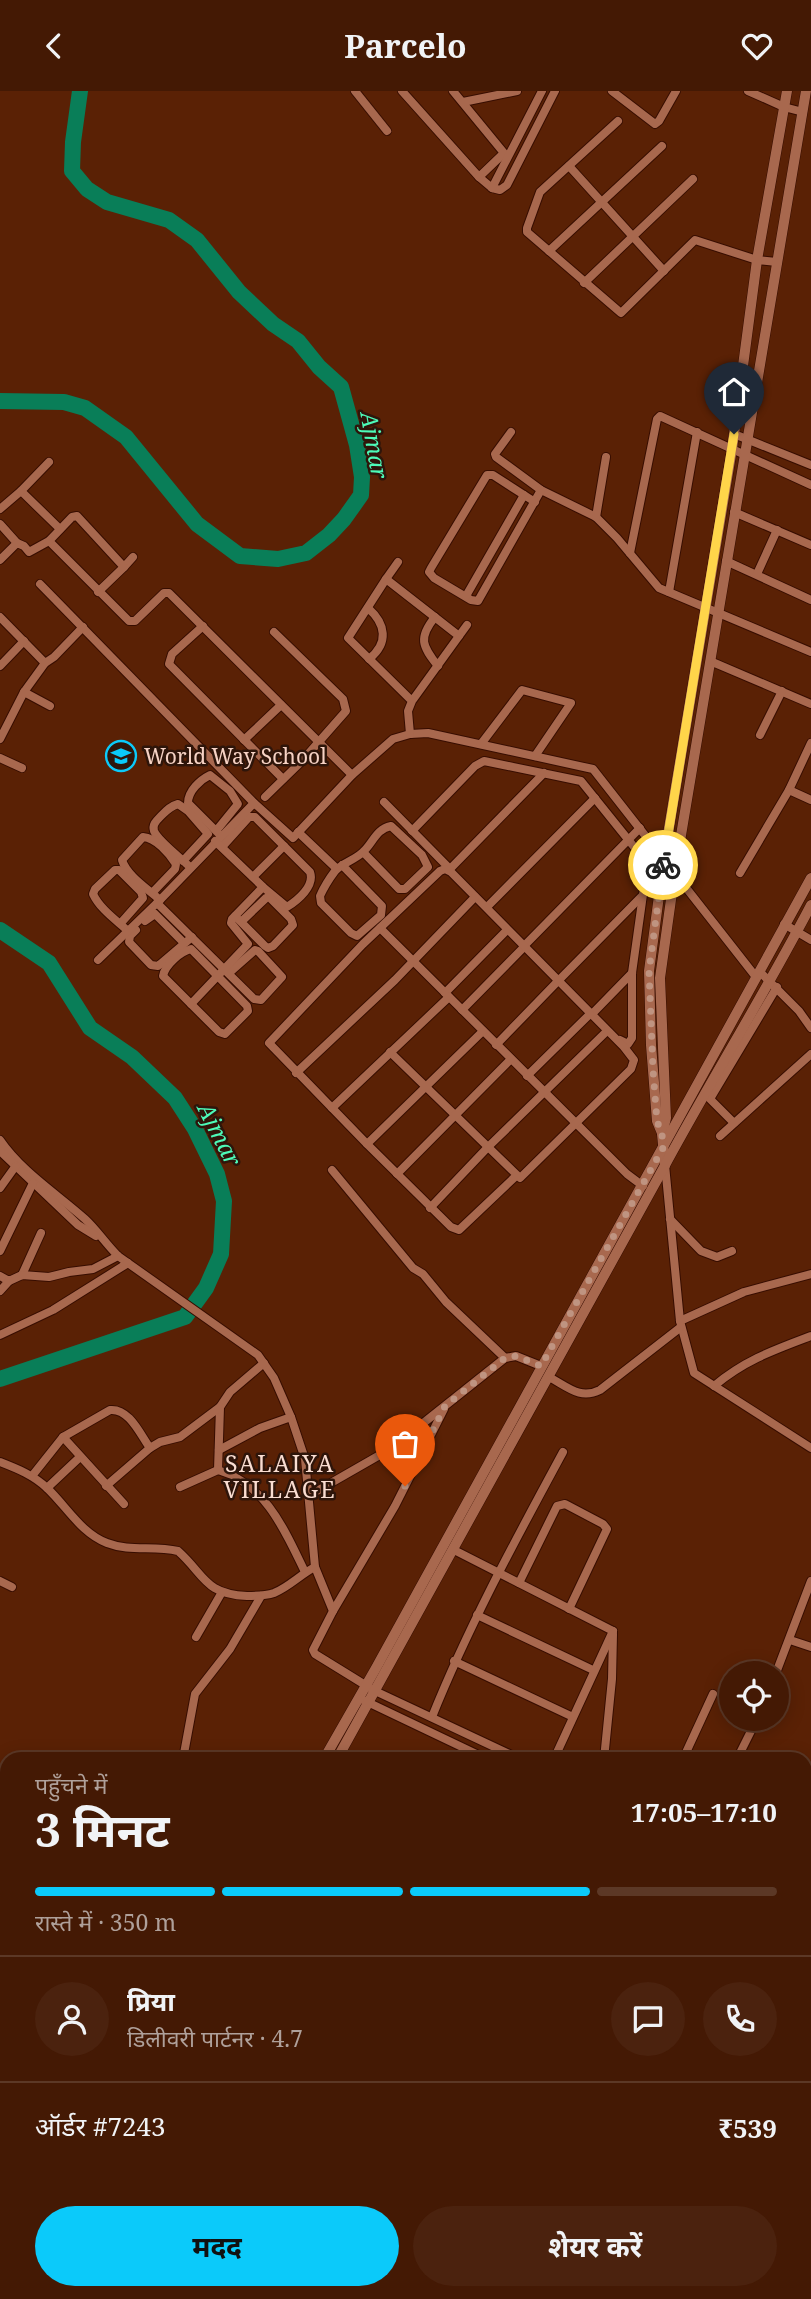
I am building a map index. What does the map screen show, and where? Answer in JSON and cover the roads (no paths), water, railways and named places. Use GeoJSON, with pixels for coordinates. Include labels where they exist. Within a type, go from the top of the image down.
{"type":"FeatureCollection","features":[{"type":"Feature","properties":{"kind":"street"},"geometry":{"type":"LineString","coordinates":[[355,91],[387,131]]}},
{"type":"Feature","properties":{"kind":"street"},"geometry":{"type":"LineString","coordinates":[[402,91],[479,177],[492,188],[500,190],[505,188],[555,91]]}},
{"type":"Feature","properties":{"kind":"street"},"geometry":{"type":"LineString","coordinates":[[453,91],[504,153],[479,177]]}},
{"type":"Feature","properties":{"kind":"street"},"geometry":{"type":"LineString","coordinates":[[465,91],[473,100]]}},
{"type":"Feature","properties":{"kind":"street"},"geometry":{"type":"LineString","coordinates":[[463,103],[516,91]]}},
{"type":"Feature","properties":{"kind":"street"},"geometry":{"type":"LineString","coordinates":[[492,188],[542,91]]}},
{"type":"Feature","properties":{"kind":"street"},"geometry":{"type":"LineString","coordinates":[[612,91],[655,124],[676,91]]}},
{"type":"Feature","properties":{"kind":"street"},"geometry":{"type":"LineString","coordinates":[[623,100],[631,91]]}},
{"type":"Feature","properties":{"kind":"street"},"geometry":{"type":"LineString","coordinates":[[748,91],[784,107],[803,111]]}},
{"type":"Feature","properties":{"kind":"street"},"geometry":{"type":"LineString","coordinates":[[787,91],[757,260],[732,449],[664,858],[649,971],[657,1121],[662,1134],[680,1324],[694,1373],[811,1448]]}},
{"type":"Feature","properties":{"kind":"street"},"geometry":{"type":"LineString","coordinates":[[662,1134],[666,1118],[660,978],[674,871],[806,91]]}},
{"type":"Feature","properties":{"kind":"street"},"geometry":{"type":"LineString","coordinates":[[618,121],[540,192],[527,228],[527,232],[584,283],[621,313],[695,240],[757,260],[777,262]]}},
{"type":"Feature","properties":{"kind":"street"},"geometry":{"type":"LineString","coordinates":[[549,251],[662,146]]}},
{"type":"Feature","properties":{"kind":"street"},"geometry":{"type":"LineString","coordinates":[[509,155],[520,161]]}},
{"type":"Feature","properties":{"kind":"street"},"geometry":{"type":"LineString","coordinates":[[569,166],[664,271]]}},
{"type":"Feature","properties":{"kind":"street"},"geometry":{"type":"LineString","coordinates":[[584,283],[693,179]]}},
{"type":"Feature","properties":{"kind":"street"},"geometry":{"type":"LineString","coordinates":[[630,553],[657,419],[662,416],[811,485]]}},
{"type":"Feature","properties":{"kind":"street"},"geometry":{"type":"LineString","coordinates":[[511,432],[495,454],[496,457],[541,490],[596,517],[659,588],[811,652]]}},
{"type":"Feature","properties":{"kind":"street"},"geometry":{"type":"LineString","coordinates":[[669,592],[696,432]]}},
{"type":"Feature","properties":{"kind":"street"},"geometry":{"type":"LineString","coordinates":[[734,434],[811,465]]}},
{"type":"Feature","properties":{"kind":"street"},"geometry":{"type":"LineString","coordinates":[[596,517],[606,457]]}},
{"type":"Feature","properties":{"kind":"street"},"geometry":{"type":"LineString","coordinates":[[0,509],[49,462]]}},
{"type":"Feature","properties":{"kind":"street"},"geometry":{"type":"LineString","coordinates":[[494,476],[499,466]]}},
{"type":"Feature","properties":{"kind":"street"},"geometry":{"type":"LineString","coordinates":[[536,502],[494,476],[487,475],[429,572],[434,578],[478,601],[536,502],[541,490]]}},
{"type":"Feature","properties":{"kind":"street"},"geometry":{"type":"LineString","coordinates":[[21,491],[60,529]]}},
{"type":"Feature","properties":{"kind":"street"},"geometry":{"type":"LineString","coordinates":[[466,596],[524,495]]}},
{"type":"Feature","properties":{"kind":"street"},"geometry":{"type":"LineString","coordinates":[[734,512],[811,545]]}},
{"type":"Feature","properties":{"kind":"street"},"geometry":{"type":"LineString","coordinates":[[0,523],[29,552],[49,541],[72,517],[77,516],[124,567]]}},
{"type":"Feature","properties":{"kind":"street"},"geometry":{"type":"LineString","coordinates":[[757,574],[777,530]]}},
{"type":"Feature","properties":{"kind":"street"},"geometry":{"type":"LineString","coordinates":[[49,541],[129,621],[135,621],[164,593],[169,593],[352,775]]}},
{"type":"Feature","properties":{"kind":"street"},"geometry":{"type":"LineString","coordinates":[[0,560],[18,543]]}},
{"type":"Feature","properties":{"kind":"street"},"geometry":{"type":"LineString","coordinates":[[98,591],[133,557]]}},
{"type":"Feature","properties":{"kind":"street"},"geometry":{"type":"LineString","coordinates":[[726,561],[811,600]]}},
{"type":"Feature","properties":{"kind":"street"},"geometry":{"type":"LineString","coordinates":[[398,562],[348,638],[412,701]]}},
{"type":"Feature","properties":{"kind":"street"},"geometry":{"type":"LineString","coordinates":[[386,579],[459,636]]}},
{"type":"Feature","properties":{"kind":"street"},"geometry":{"type":"LineString","coordinates":[[40,584],[254,803],[293,838],[352,775],[393,739],[410,734],[428,733],[593,769],[758,974],[774,985],[811,1028]]}},
{"type":"Feature","properties":{"kind":"street"},"geometry":{"type":"LineString","coordinates":[[368,608],[380,621],[384,638],[381,646],[369,659]]}},
{"type":"Feature","properties":{"kind":"street"},"geometry":{"type":"LineString","coordinates":[[0,617],[46,663]]}},
{"type":"Feature","properties":{"kind":"street"},"geometry":{"type":"LineString","coordinates":[[435,617],[425,629],[423,639],[424,648],[438,666]]}},
{"type":"Feature","properties":{"kind":"street"},"geometry":{"type":"LineString","coordinates":[[410,734],[408,711],[412,701],[467,625]]}},
{"type":"Feature","properties":{"kind":"street"},"geometry":{"type":"LineString","coordinates":[[0,739],[24,692],[46,663],[83,627]]}},
{"type":"Feature","properties":{"kind":"street"},"geometry":{"type":"LineString","coordinates":[[203,627],[172,654],[169,664],[283,779]]}},
{"type":"Feature","properties":{"kind":"street"},"geometry":{"type":"LineString","coordinates":[[265,797],[303,761],[346,711],[343,699],[274,632]]}},
{"type":"Feature","properties":{"kind":"street"},"geometry":{"type":"LineString","coordinates":[[0,666],[24,641]]}},
{"type":"Feature","properties":{"kind":"street"},"geometry":{"type":"LineString","coordinates":[[710,660],[811,704]]}},
{"type":"Feature","properties":{"kind":"street"},"geometry":{"type":"LineString","coordinates":[[481,744],[522,690],[571,703],[535,756]]}},
{"type":"Feature","properties":{"kind":"street"},"geometry":{"type":"LineString","coordinates":[[760,736],[782,691]]}},
{"type":"Feature","properties":{"kind":"street"},"geometry":{"type":"LineString","coordinates":[[24,692],[50,706]]}},
{"type":"Feature","properties":{"kind":"street"},"geometry":{"type":"LineString","coordinates":[[244,740],[281,705]]}},
{"type":"Feature","properties":{"kind":"street"},"geometry":{"type":"LineString","coordinates":[[740,873],[789,790],[811,743]]}},
{"type":"Feature","properties":{"kind":"street"},"geometry":{"type":"LineString","coordinates":[[0,758],[22,768]]}},
{"type":"Feature","properties":{"kind":"street"},"geometry":{"type":"LineString","coordinates":[[384,801],[412,831],[592,1013],[624,1043],[631,1042],[632,973],[646,866],[581,781],[485,761],[475,766],[412,831]]}},
{"type":"Feature","properties":{"kind":"street"},"geometry":{"type":"LineString","coordinates":[[450,869],[544,773]]}},
{"type":"Feature","properties":{"kind":"street"},"geometry":{"type":"LineString","coordinates":[[218,839],[238,804],[230,791],[210,775],[193,789],[188,803],[218,839],[263,887],[287,907],[310,884],[310,872],[255,817],[249,817],[218,839]]}},
{"type":"Feature","properties":{"kind":"street"},"geometry":{"type":"LineString","coordinates":[[789,790],[811,800]]}},
{"type":"Feature","properties":{"kind":"street"},"geometry":{"type":"LineString","coordinates":[[487,907],[595,798]]}},
{"type":"Feature","properties":{"kind":"street"},"geometry":{"type":"LineString","coordinates":[[98,960],[254,803]]}},
{"type":"Feature","properties":{"kind":"street"},"geometry":{"type":"LineString","coordinates":[[183,861],[208,835],[188,811],[178,804],[170,806],[154,824],[153,830],[183,861],[190,867]]}},
{"type":"Feature","properties":{"kind":"street"},"geometry":{"type":"LineString","coordinates":[[298,832],[340,867],[382,906],[381,915],[357,936],[321,903],[320,896],[340,867],[363,852],[379,831],[391,825],[422,855],[428,867],[405,889],[399,889],[363,852]]}},
{"type":"Feature","properties":{"kind":"street"},"geometry":{"type":"LineString","coordinates":[[462,1010],[640,828]]}},
{"type":"Feature","properties":{"kind":"street"},"geometry":{"type":"LineString","coordinates":[[152,893],[176,864],[149,837],[143,837],[122,860],[124,867],[192,937],[227,971],[257,1000],[261,1000],[282,977],[255,950],[227,971],[219,976],[191,1004]]}},
{"type":"Feature","properties":{"kind":"street"},"geometry":{"type":"LineString","coordinates":[[253,877],[284,846]]}},
{"type":"Feature","properties":{"kind":"street"},"geometry":{"type":"LineString","coordinates":[[120,924],[143,898],[119,870],[116,870],[93,894],[99,904],[120,924],[128,931]]}},
{"type":"Feature","properties":{"kind":"street"},"geometry":{"type":"LineString","coordinates":[[517,1175],[459,1230],[451,1227],[271,1047],[271,1039],[440,870],[451,872],[525,946]]}},
{"type":"Feature","properties":{"kind":"street"},"geometry":{"type":"LineString","coordinates":[[340,1752],[364,1701],[541,1366],[643,1186],[811,878]]}},
{"type":"Feature","properties":{"kind":"street"},"geometry":{"type":"LineString","coordinates":[[238,919],[263,887]]}},
{"type":"Feature","properties":{"kind":"street"},"geometry":{"type":"LineString","coordinates":[[496,1045],[642,895]]}},
{"type":"Feature","properties":{"kind":"street"},"geometry":{"type":"LineString","coordinates":[[227,971],[248,944],[231,923],[265,898],[269,897],[291,919],[293,925],[273,946],[268,947],[238,919]]}},
{"type":"Feature","properties":{"kind":"street"},"geometry":{"type":"LineString","coordinates":[[296,1073],[414,961],[475,897]]}},
{"type":"Feature","properties":{"kind":"street"},"geometry":{"type":"LineString","coordinates":[[734,1123],[710,1099],[774,985],[811,905]]}},
{"type":"Feature","properties":{"kind":"street"},"geometry":{"type":"LineString","coordinates":[[184,943],[155,914],[130,936],[129,942],[151,965],[159,966],[192,937]]}},
{"type":"Feature","properties":{"kind":"street"},"geometry":{"type":"LineString","coordinates":[[784,924],[811,940]]}},
{"type":"Feature","properties":{"kind":"street"},"geometry":{"type":"LineString","coordinates":[[380,928],[527,1076],[627,1174],[643,1186]]}},
{"type":"Feature","properties":{"kind":"street"},"geometry":{"type":"LineString","coordinates":[[332,1108],[447,995],[507,930]]}},
{"type":"Feature","properties":{"kind":"street"},"geometry":{"type":"LineString","coordinates":[[187,950],[191,950],[219,976],[247,1006],[248,1011],[225,1034],[163,977],[168,966],[187,950]]}},
{"type":"Feature","properties":{"kind":"street"},"geometry":{"type":"LineString","coordinates":[[527,1076],[632,973]]}},
{"type":"Feature","properties":{"kind":"street"},"geometry":{"type":"LineString","coordinates":[[371,1688],[454,1550],[665,1165],[774,985]]}},
{"type":"Feature","properties":{"kind":"street"},"geometry":{"type":"LineString","coordinates":[[390,1052],[520,1178],[631,1069],[634,1060],[592,1013]]}},
{"type":"Feature","properties":{"kind":"street"},"geometry":{"type":"LineString","coordinates":[[367,1144],[483,1031]]}},
{"type":"Feature","properties":{"kind":"street"},"geometry":{"type":"LineString","coordinates":[[430,1207],[607,1031]]}},
{"type":"Feature","properties":{"kind":"street"},"geometry":{"type":"LineString","coordinates":[[720,1136],[811,1054]]}},
{"type":"Feature","properties":{"kind":"street"},"geometry":{"type":"LineString","coordinates":[[397,1174],[511,1059]]}},
{"type":"Feature","properties":{"kind":"street"},"geometry":{"type":"LineString","coordinates":[[0,1140],[17,1160],[88,1223],[118,1256],[258,1355],[264,1363],[274,1378],[291,1417],[305,1459],[315,1567],[333,1611]]}},
{"type":"Feature","properties":{"kind":"street"},"geometry":{"type":"LineString","coordinates":[[0,1151],[78,1225],[99,1237]]}},
{"type":"Feature","properties":{"kind":"street"},"geometry":{"type":"LineString","coordinates":[[0,1188],[15,1167]]}},
{"type":"Feature","properties":{"kind":"street"},"geometry":{"type":"LineString","coordinates":[[332,1170],[414,1268],[423,1273],[446,1302],[505,1358]]}},
{"type":"Feature","properties":{"kind":"street"},"geometry":{"type":"LineString","coordinates":[[0,1251],[33,1183]]}},
{"type":"Feature","properties":{"kind":"street"},"geometry":{"type":"LineString","coordinates":[[670,1219],[701,1251],[717,1258],[732,1251]]}},
{"type":"Feature","properties":{"kind":"street"},"geometry":{"type":"LineString","coordinates":[[22,1275],[41,1233]]}},
{"type":"Feature","properties":{"kind":"street"},"geometry":{"type":"LineString","coordinates":[[0,1291],[9,1281],[22,1275],[49,1277],[93,1269],[118,1256]]}},
{"type":"Feature","properties":{"kind":"street"},"geometry":{"type":"LineString","coordinates":[[0,1335],[53,1310],[128,1263]]}},
{"type":"Feature","properties":{"kind":"street"},"geometry":{"type":"LineString","coordinates":[[549,1377],[579,1394],[590,1395],[600,1390],[680,1324],[744,1292],[811,1275]]}},
{"type":"Feature","properties":{"kind":"street"},"geometry":{"type":"LineString","coordinates":[[0,1276],[9,1281]]}},
{"type":"Feature","properties":{"kind":"street"},"geometry":{"type":"LineString","coordinates":[[714,1386],[757,1356],[811,1336]]}},
{"type":"Feature","properties":{"kind":"street"},"geometry":{"type":"LineString","coordinates":[[310,1496],[392,1448],[505,1358],[516,1356],[541,1366]]}},
{"type":"Feature","properties":{"kind":"street"},"geometry":{"type":"LineString","coordinates":[[106,1486],[160,1441],[180,1437],[220,1407],[230,1392],[264,1363]]}},
{"type":"Feature","properties":{"kind":"street"},"geometry":{"type":"LineString","coordinates":[[533,1383],[543,1389]]}},
{"type":"Feature","properties":{"kind":"street"},"geometry":{"type":"LineString","coordinates":[[445,1406],[395,1506],[313,1650],[323,1661],[371,1688],[505,1752]]}},
{"type":"Feature","properties":{"kind":"street"},"geometry":{"type":"LineString","coordinates":[[218,1469],[220,1407]]}},
{"type":"Feature","properties":{"kind":"street"},"geometry":{"type":"LineString","coordinates":[[32,1476],[63,1437],[110,1410],[117,1409],[125,1414],[150,1448]]}},
{"type":"Feature","properties":{"kind":"street"},"geometry":{"type":"LineString","coordinates":[[219,1450],[260,1428],[291,1417]]}},
{"type":"Feature","properties":{"kind":"street"},"geometry":{"type":"LineString","coordinates":[[63,1437],[124,1504]]}},
{"type":"Feature","properties":{"kind":"street"},"geometry":{"type":"LineString","coordinates":[[432,1717],[454,1661],[498,1572],[563,1452]]}},
{"type":"Feature","properties":{"kind":"street"},"geometry":{"type":"LineString","coordinates":[[47,1488],[80,1457]]}},
{"type":"Feature","properties":{"kind":"street"},"geometry":{"type":"LineString","coordinates":[[0,1462],[27,1472],[47,1488],[87,1532],[107,1543],[131,1548],[178,1551],[212,1588],[229,1595],[261,1596],[282,1589],[305,1571],[315,1567]]}},
{"type":"Feature","properties":{"kind":"street"},"geometry":{"type":"LineString","coordinates":[[180,1487],[218,1469],[242,1479],[276,1512],[305,1571]]}},
{"type":"Feature","properties":{"kind":"street"},"geometry":{"type":"LineString","coordinates":[[519,1583],[557,1506],[565,1504],[603,1524],[607,1529],[569,1609]]}},
{"type":"Feature","properties":{"kind":"street"},"geometry":{"type":"LineString","coordinates":[[454,1550],[613,1631]]}},
{"type":"Feature","properties":{"kind":"street"},"geometry":{"type":"LineString","coordinates":[[0,1581],[12,1587]]}},
{"type":"Feature","properties":{"kind":"street"},"geometry":{"type":"LineString","coordinates":[[781,1661],[811,1581]]}},
{"type":"Feature","properties":{"kind":"street"},"geometry":{"type":"LineString","coordinates":[[196,1637],[222,1592]]}},
{"type":"Feature","properties":{"kind":"street"},"geometry":{"type":"LineString","coordinates":[[184,1752],[195,1694],[230,1649],[261,1596]]}},
{"type":"Feature","properties":{"kind":"street"},"geometry":{"type":"LineString","coordinates":[[477,1615],[593,1670]]}},
{"type":"Feature","properties":{"kind":"street"},"geometry":{"type":"LineString","coordinates":[[557,1752],[613,1631]]}},
{"type":"Feature","properties":{"kind":"street"},"geometry":{"type":"LineString","coordinates":[[605,1752],[612,1679],[613,1631]]}},
{"type":"Feature","properties":{"kind":"street"},"geometry":{"type":"LineString","coordinates":[[790,1640],[811,1647]]}},
{"type":"Feature","properties":{"kind":"street"},"geometry":{"type":"LineString","coordinates":[[454,1661],[573,1717]]}},
{"type":"Feature","properties":{"kind":"street"},"geometry":{"type":"LineString","coordinates":[[685,1752],[713,1694]]}},
{"type":"Feature","properties":{"kind":"street"},"geometry":{"type":"LineString","coordinates":[[329,1752],[364,1701]]}},
{"type":"Feature","properties":{"kind":"street"},"geometry":{"type":"LineString","coordinates":[[364,1701],[472,1752]]}},
{"type":"Feature","properties":{"kind":"street"},"geometry":{"type":"LineString","coordinates":[[740,1752],[751,1731]]}},
{"type":"Feature","properties":{"kind":"waterway","name":"Ajmar"},"geometry":{"type":"LineString","coordinates":[[0,401],[64,402],[85,408],[126,437],[197,524],[240,556],[278,559],[306,553],[329,535],[361,495],[362,477],[357,445],[341,387],[319,367],[298,341],[273,324],[239,292],[197,240],[169,220],[107,202],[87,189],[72,171],[80,91]]}},
{"type":"Feature","properties":{"kind":"waterway","name":"Ajmar"},"geometry":{"type":"LineString","coordinates":[[0,930],[49,963],[90,1028],[132,1057],[175,1098],[195,1129],[217,1174],[224,1201],[221,1254],[206,1288],[185,1317],[0,1379]]}},
{"type":"Feature","properties":{"kind":"place","name":"World Way School"},"geometry":{"type":"Point","coordinates":[121,756]}},
{"type":"Feature","properties":{"kind":"district","name":"SALAIYA VILLAGE"},"geometry":{"type":"Point","coordinates":[280,1476]}}]}
